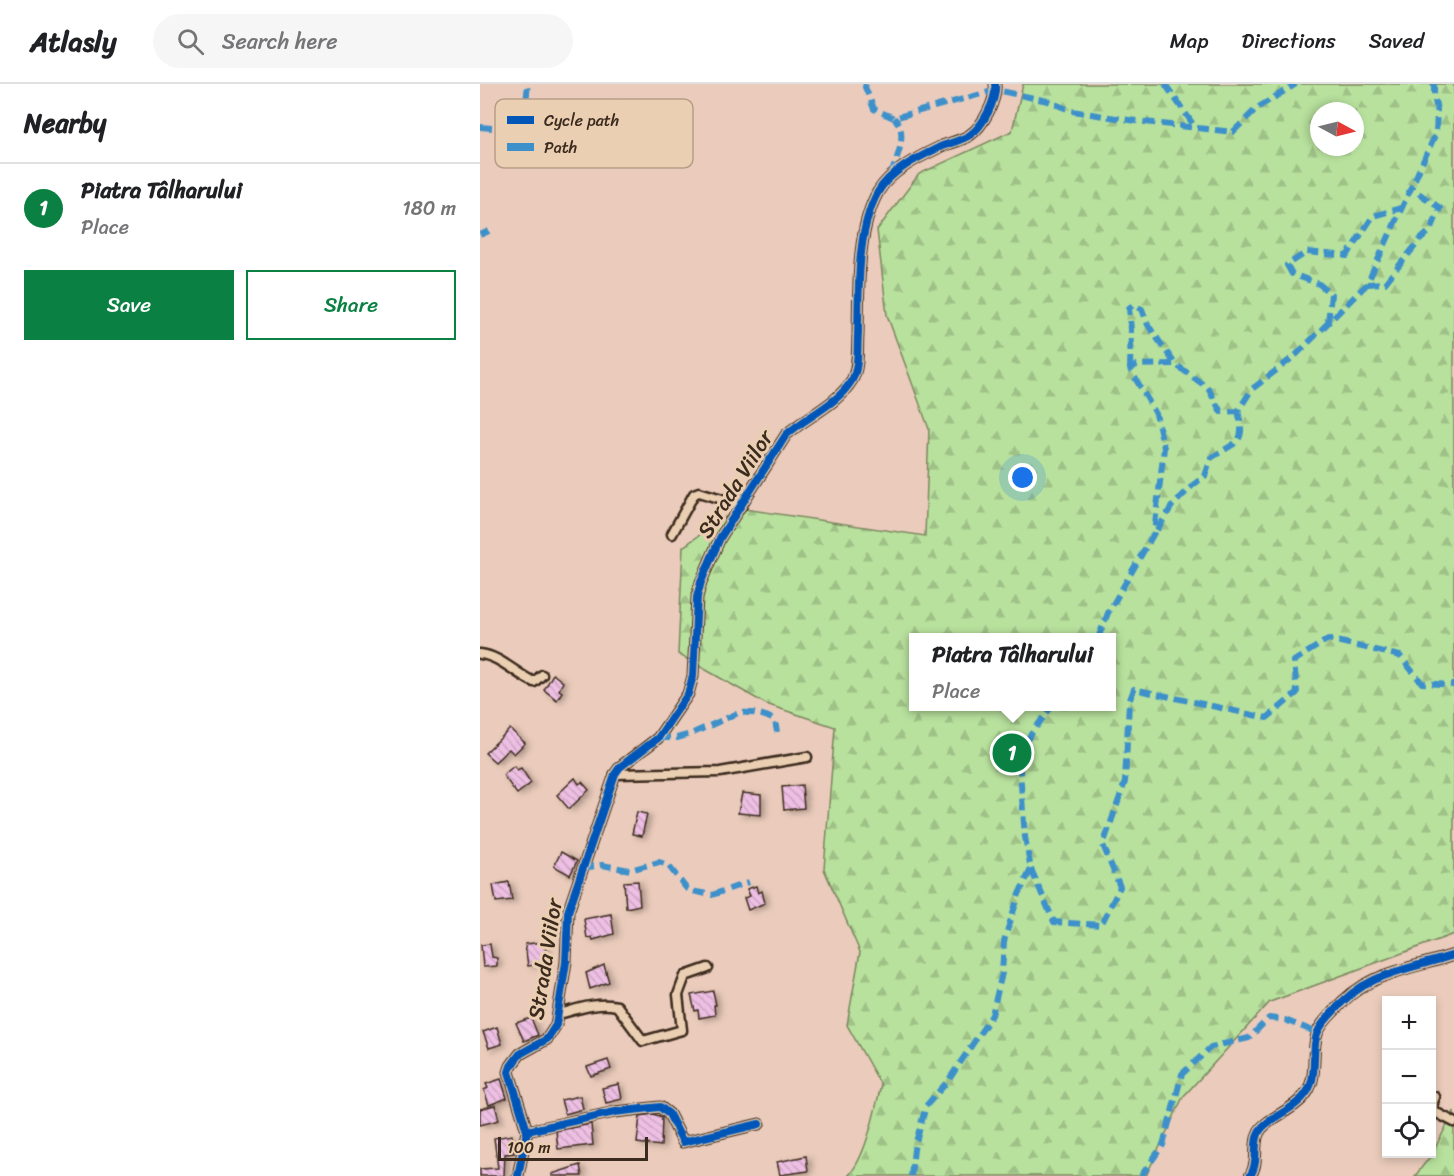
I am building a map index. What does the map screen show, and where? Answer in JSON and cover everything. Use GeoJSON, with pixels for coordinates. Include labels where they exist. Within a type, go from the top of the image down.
{"type":"FeatureCollection","features":[{"type":"Feature","properties":{"kind":"street","name":"Strada Viilor"},"geometry":{"type":"LineString","coordinates":[[518,1176],[526,1131],[510,1078],[511,1066],[527,1049],[546,1040],[552,1034],[559,1014],[566,962],[570,900],[615,774],[620,767],[658,738],[688,694],[693,676],[697,597],[700,582],[720,538],[786,435],[799,423],[837,398],[853,378],[857,358],[864,235],[869,211],[879,189],[906,166],[940,147],[970,135],[990,110],[996,87]]}},
{"type":"Feature","properties":{"kind":"street"},"geometry":{"type":"LineString","coordinates":[[672,534],[694,494],[699,492],[742,504]]}},
{"type":"Feature","properties":{"kind":"street"},"geometry":{"type":"LineString","coordinates":[[480,654],[491,655],[522,677],[534,682],[542,675]]}},
{"type":"Feature","properties":{"kind":"street"},"geometry":{"type":"LineString","coordinates":[[615,774],[720,772],[807,757]]}},
{"type":"Feature","properties":{"kind":"street"},"geometry":{"type":"LineString","coordinates":[[1250,1176],[1257,1157],[1256,1138],[1259,1130],[1294,1106],[1309,1090],[1318,1033],[1336,1008],[1352,993],[1377,977],[1454,955]]}},
{"type":"Feature","properties":{"kind":"street"},"geometry":{"type":"LineString","coordinates":[[559,1014],[605,1003],[617,1006],[644,1041],[682,1030],[678,995],[685,976],[708,968]]}},
{"type":"Feature","properties":{"kind":"street"},"geometry":{"type":"LineString","coordinates":[[1433,1104],[1433,1111],[1454,1122]]}},
{"type":"Feature","properties":{"kind":"street"},"geometry":{"type":"LineString","coordinates":[[526,1131],[615,1112],[660,1107],[669,1114],[683,1142],[759,1125]]}},
{"type":"Feature","properties":{"kind":"green space"},"geometry":{"type":"Polygon","coordinates":[[[1023,84],[1454,84],[1454,934],[1270,1002],[1183,1097],[1146,1176],[848,1176],[865,1146],[881,1085],[847,1025],[860,952],[824,869],[835,727],[766,704],[678,654],[683,547],[738,508],[925,536],[929,429],[887,315],[877,230],[919,174],[1012,131],[1023,84]]]}},
{"type":"Feature","properties":{"kind":"green space"},"geometry":{"type":"Polygon","coordinates":[[[1454,1111],[1454,1176],[1415,1176],[1429,1158],[1436,1158],[1436,1146],[1454,1111]]]}},
{"type":"Feature","properties":{"kind":"building"},"geometry":{"type":"Polygon","coordinates":[[[553,674],[563,682],[559,690],[562,692],[557,700],[544,690],[553,674]]]}},
{"type":"Feature","properties":{"kind":"building"},"geometry":{"type":"Polygon","coordinates":[[[510,729],[525,743],[514,754],[509,749],[495,762],[485,753],[510,729]]]}},
{"type":"Feature","properties":{"kind":"building"},"geometry":{"type":"Polygon","coordinates":[[[514,766],[517,770],[521,768],[531,783],[517,794],[503,775],[514,766]]]}},
{"type":"Feature","properties":{"kind":"building"},"geometry":{"type":"Polygon","coordinates":[[[575,778],[579,784],[582,782],[589,790],[569,809],[557,795],[575,778]]]}},
{"type":"Feature","properties":{"kind":"building"},"geometry":{"type":"Polygon","coordinates":[[[802,785],[804,808],[784,810],[782,787],[802,785]]]}},
{"type":"Feature","properties":{"kind":"building"},"geometry":{"type":"Polygon","coordinates":[[[742,793],[761,795],[761,815],[738,813],[742,793]]]}},
{"type":"Feature","properties":{"kind":"building"},"geometry":{"type":"Polygon","coordinates":[[[637,812],[647,814],[642,836],[632,834],[637,812]]]}},
{"type":"Feature","properties":{"kind":"building"},"geometry":{"type":"Polygon","coordinates":[[[561,852],[577,861],[570,875],[554,866],[561,852]]]}},
{"type":"Feature","properties":{"kind":"building"},"geometry":{"type":"Polygon","coordinates":[[[638,881],[640,905],[626,908],[624,882],[638,881]]]}},
{"type":"Feature","properties":{"kind":"building"},"geometry":{"type":"Polygon","coordinates":[[[509,882],[512,900],[496,902],[493,885],[509,882]]]}},
{"type":"Feature","properties":{"kind":"building"},"geometry":{"type":"Polygon","coordinates":[[[756,886],[758,893],[762,891],[765,903],[748,910],[744,898],[750,896],[747,889],[756,886]]]}},
{"type":"Feature","properties":{"kind":"building"},"geometry":{"type":"Polygon","coordinates":[[[611,914],[614,934],[593,940],[592,937],[587,938],[584,919],[611,914]]]}},
{"type":"Feature","properties":{"kind":"building"},"geometry":{"type":"Polygon","coordinates":[[[545,942],[547,963],[528,966],[525,944],[545,942]]]}},
{"type":"Feature","properties":{"kind":"building"},"geometry":{"type":"Polygon","coordinates":[[[490,944],[492,957],[497,958],[497,966],[483,967],[481,945],[490,944]]]}},
{"type":"Feature","properties":{"kind":"building"},"geometry":{"type":"Polygon","coordinates":[[[604,965],[609,982],[590,989],[586,973],[604,965]]]}},
{"type":"Feature","properties":{"kind":"building"},"geometry":{"type":"Polygon","coordinates":[[[713,991],[716,1005],[714,1005],[715,1015],[699,1018],[691,995],[713,991]]]}},
{"type":"Feature","properties":{"kind":"building"},"geometry":{"type":"Polygon","coordinates":[[[531,1018],[538,1035],[524,1041],[516,1023],[531,1018]]]}},
{"type":"Feature","properties":{"kind":"building"},"geometry":{"type":"Polygon","coordinates":[[[497,1027],[502,1044],[489,1048],[483,1032],[497,1027]]]}},
{"type":"Feature","properties":{"kind":"building"},"geometry":{"type":"Polygon","coordinates":[[[608,1060],[611,1069],[591,1076],[587,1067],[608,1060]]]}},
{"type":"Feature","properties":{"kind":"building"},"geometry":{"type":"Polygon","coordinates":[[[501,1079],[507,1098],[489,1105],[484,1090],[488,1088],[486,1084],[501,1079]]]}},
{"type":"Feature","properties":{"kind":"building"},"geometry":{"type":"Polygon","coordinates":[[[619,1084],[622,1099],[606,1103],[602,1088],[619,1084]]]}},
{"type":"Feature","properties":{"kind":"building"},"geometry":{"type":"Polygon","coordinates":[[[580,1096],[583,1109],[565,1114],[561,1100],[580,1096]]]}},
{"type":"Feature","properties":{"kind":"building"},"geometry":{"type":"Polygon","coordinates":[[[495,1105],[499,1120],[480,1125],[480,1109],[495,1105]]]}},
{"type":"Feature","properties":{"kind":"building"},"geometry":{"type":"Polygon","coordinates":[[[653,1114],[662,1117],[661,1146],[637,1143],[640,1116],[653,1114]]]}},
{"type":"Feature","properties":{"kind":"building"},"geometry":{"type":"Polygon","coordinates":[[[591,1124],[593,1145],[558,1149],[556,1131],[591,1124]]]}},
{"type":"Feature","properties":{"kind":"building"},"geometry":{"type":"Polygon","coordinates":[[[512,1135],[514,1153],[505,1154],[504,1176],[480,1176],[480,1169],[498,1168],[494,1138],[512,1135]]]}},
{"type":"Feature","properties":{"kind":"building"},"geometry":{"type":"Polygon","coordinates":[[[806,1156],[808,1171],[780,1175],[777,1162],[806,1156]]]}},
{"type":"Feature","properties":{"kind":"building"},"geometry":{"type":"Polygon","coordinates":[[[580,1165],[582,1176],[552,1176],[552,1174],[580,1165]]]}},
{"type":"Feature","properties":{"kind":"marked path"},"geometry":{"type":"LineString","coordinates":[[526,99],[528,84]]}},
{"type":"Feature","properties":{"kind":"marked path"},"geometry":{"type":"LineString","coordinates":[[866,84],[865,87],[874,109],[894,118],[996,90],[1048,101],[1072,111],[1233,132],[1257,108],[1296,84]]}},
{"type":"Feature","properties":{"kind":"marked path"},"geometry":{"type":"LineString","coordinates":[[1165,84],[1195,127]]}},
{"type":"Feature","properties":{"kind":"marked path"},"geometry":{"type":"LineString","coordinates":[[1100,633],[1108,613],[1154,533],[1164,448],[1156,414],[1130,369],[1137,365],[1175,364],[1208,388],[1221,412],[1238,411],[1252,389],[1296,355],[1367,284],[1436,133],[1437,110],[1434,84]]}},
{"type":"Feature","properties":{"kind":"marked path"},"geometry":{"type":"LineString","coordinates":[[891,176],[901,138],[899,124],[894,118]]}},
{"type":"Feature","properties":{"kind":"marked path"},"geometry":{"type":"LineString","coordinates":[[480,127],[495,128]]}},
{"type":"Feature","properties":{"kind":"marked path"},"geometry":{"type":"LineString","coordinates":[[1367,284],[1385,283],[1431,230],[1440,208],[1411,188]]}},
{"type":"Feature","properties":{"kind":"marked path"},"geometry":{"type":"LineString","coordinates":[[1328,323],[1331,294],[1319,284],[1292,274],[1287,265],[1307,252],[1347,256],[1373,216],[1401,208]]}},
{"type":"Feature","properties":{"kind":"marked path"},"geometry":{"type":"LineString","coordinates":[[480,235],[489,231]]}},
{"type":"Feature","properties":{"kind":"marked path"},"geometry":{"type":"LineString","coordinates":[[1130,369],[1129,308],[1133,305],[1142,309],[1148,325],[1175,364]]}},
{"type":"Feature","properties":{"kind":"marked path"},"geometry":{"type":"LineString","coordinates":[[1157,530],[1172,506],[1205,476],[1211,458],[1237,441],[1241,430],[1238,411]]}},
{"type":"Feature","properties":{"kind":"marked path"},"geometry":{"type":"LineString","coordinates":[[1031,869],[1054,922],[1101,925],[1120,887],[1103,845],[1125,782],[1129,702],[1134,689],[1267,718],[1297,693],[1294,661],[1328,639],[1400,656],[1422,683],[1454,685]]}},
{"type":"Feature","properties":{"kind":"marked path"},"geometry":{"type":"LineString","coordinates":[[911,1176],[914,1149],[926,1106],[948,1081],[992,1015],[1002,973],[1004,941],[1019,894],[1031,869],[1025,837],[1017,753],[1048,711]]}},
{"type":"Feature","properties":{"kind":"marked path"},"geometry":{"type":"LineString","coordinates":[[658,738],[677,738],[691,734],[738,713],[757,714],[771,718],[775,721],[777,732]]}},
{"type":"Feature","properties":{"kind":"marked path"},"geometry":{"type":"LineString","coordinates":[[582,868],[602,865],[630,870],[659,862],[668,865],[686,888],[712,895],[749,882]]}},
{"type":"Feature","properties":{"kind":"marked path"},"geometry":{"type":"LineString","coordinates":[[1141,1176],[1163,1145],[1182,1074],[1211,1047],[1249,1038],[1269,1018],[1285,1020],[1318,1033]]}},
{"type":"Feature","properties":{"kind":"cycle path"},"geometry":{"type":"LineString","coordinates":[[518,1176],[527,1131],[509,1072],[520,1054],[547,1039],[556,1025],[566,962],[568,912],[615,774],[620,767],[658,738],[688,694],[693,676],[697,597],[720,538],[786,435],[830,403],[846,389],[852,380],[857,358],[862,243],[871,208],[878,192],[883,184],[906,165],[975,131],[991,105],[995,84]]}},
{"type":"Feature","properties":{"kind":"cycle path"},"geometry":{"type":"LineString","coordinates":[[1250,1176],[1255,1165],[1259,1132],[1268,1122],[1296,1104],[1310,1086],[1315,1041],[1328,1017],[1359,988],[1374,980],[1454,955]]}},
{"type":"Feature","properties":{"kind":"cycle path"},"geometry":{"type":"LineString","coordinates":[[527,1131],[615,1112],[660,1107],[669,1114],[683,1142],[759,1124]]}},
{"type":"Feature","properties":{"kind":"place","name":"Piatra Tâlharului"},"geometry":{"type":"Point","coordinates":[1012,753]}}]}
